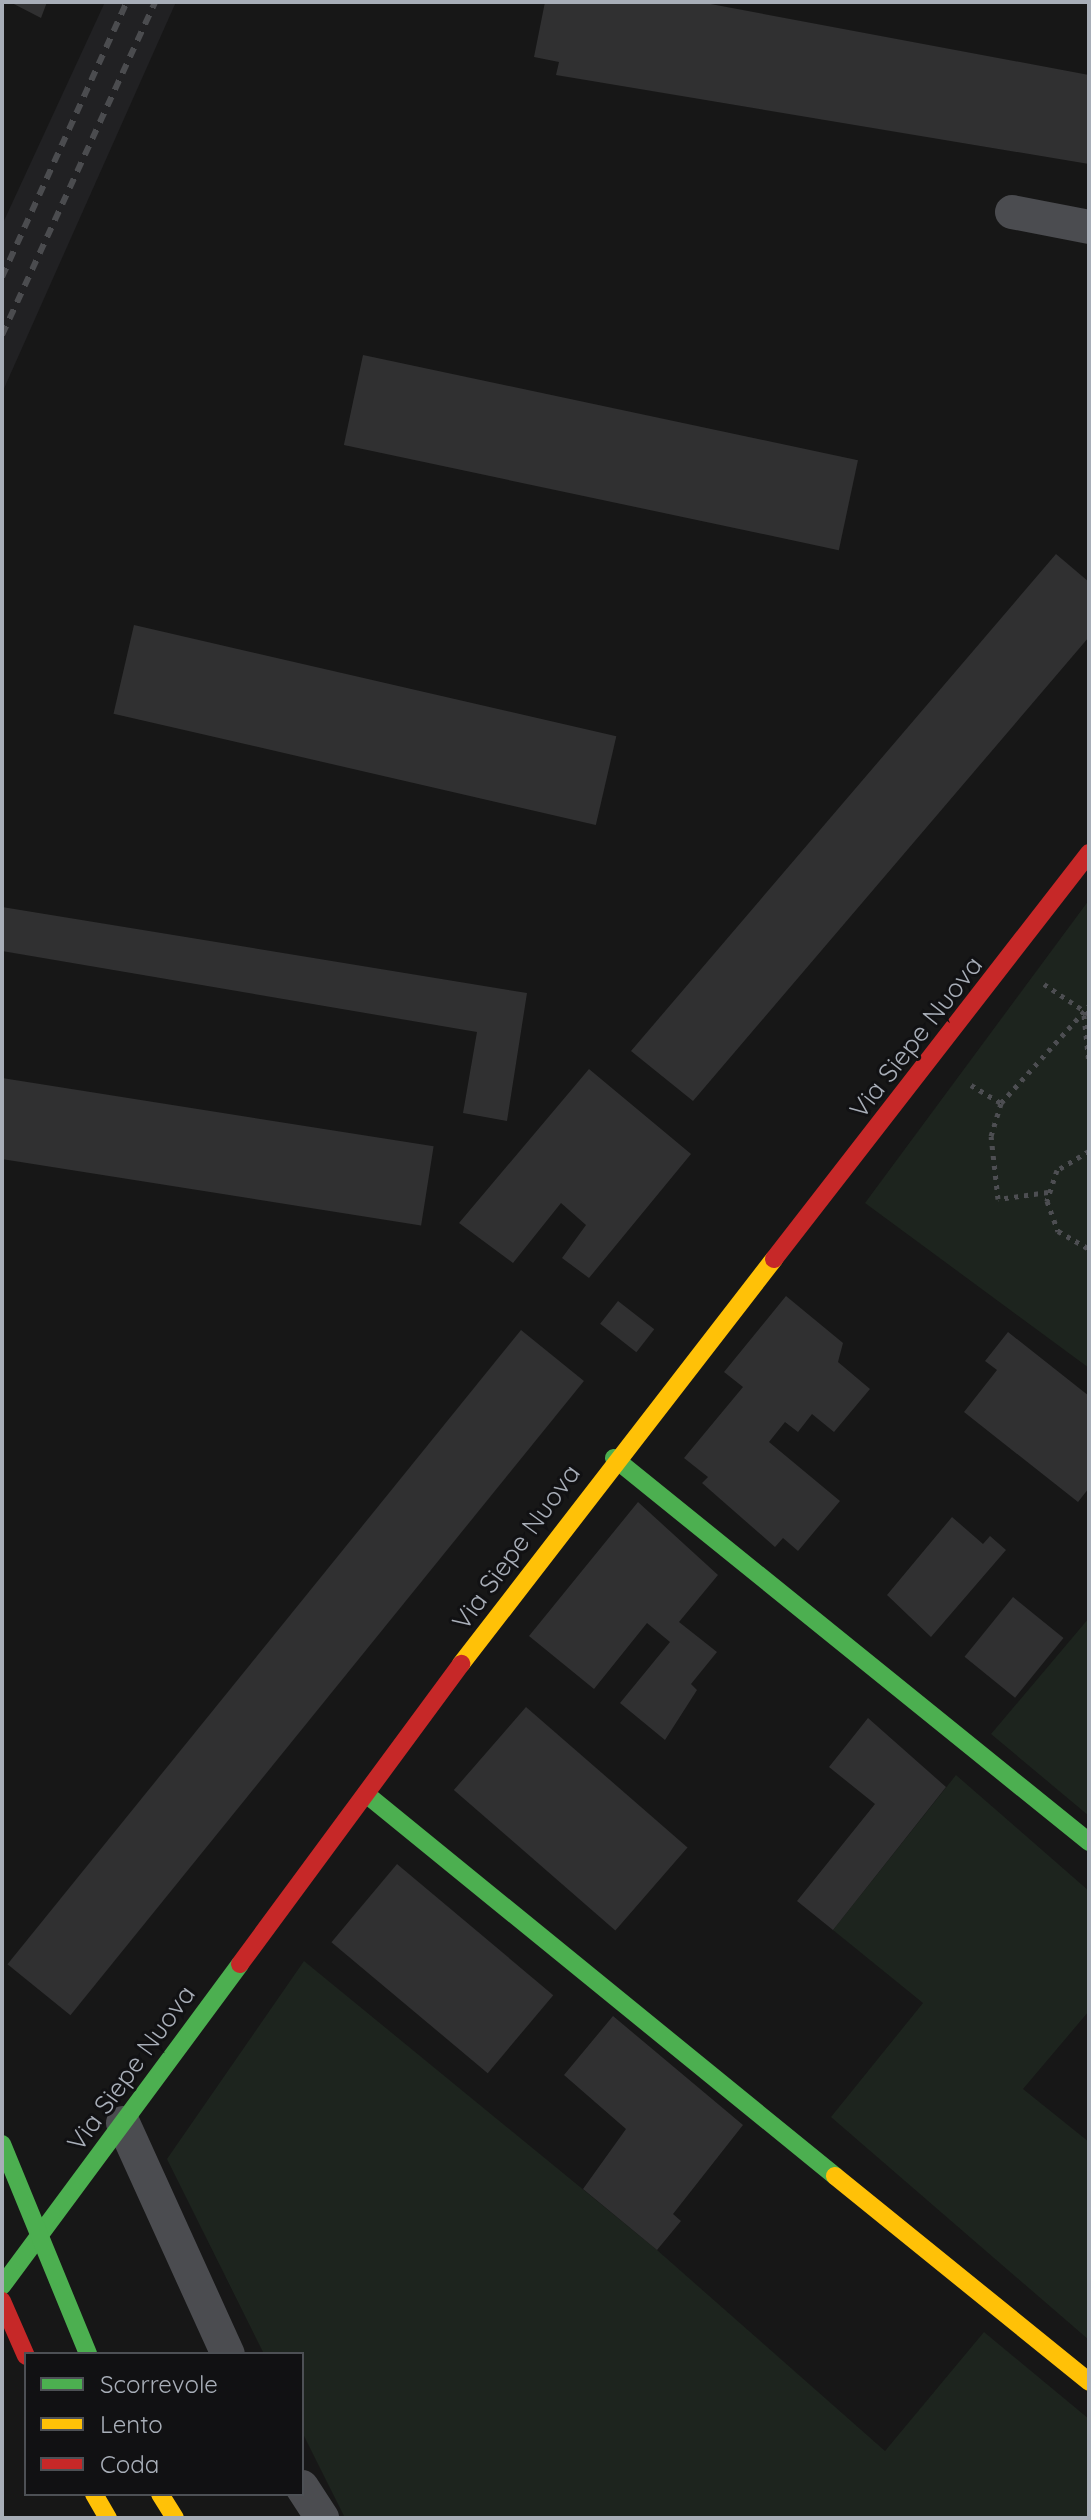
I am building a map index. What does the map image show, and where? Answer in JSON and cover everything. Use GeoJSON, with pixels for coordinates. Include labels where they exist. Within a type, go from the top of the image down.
{"type":"FeatureCollection","features":[{"type":"Feature","properties":{"kind":"main road","name":"Via Siepe Nuova"},"geometry":{"type":"LineString","coordinates":[[2,2286],[614,1458],[932,1062],[1089,853]]}},
{"type":"Feature","properties":{"kind":"main road"},"geometry":{"type":"LineString","coordinates":[[614,1458],[1089,1842]]}},
{"type":"Feature","properties":{"kind":"main road"},"geometry":{"type":"LineString","coordinates":[[366,1794],[1089,2382]]}},
{"type":"Feature","properties":{"kind":"main road"},"geometry":{"type":"LineString","coordinates":[[2,2144],[87,2352]]}},
{"type":"Feature","properties":{"kind":"main road"},"geometry":{"type":"LineString","coordinates":[[2,2301],[24,2352]]}},
{"type":"Feature","properties":{"kind":"main road"},"geometry":{"type":"LineString","coordinates":[[95,2496],[108,2518]]}},
{"type":"Feature","properties":{"kind":"main road"},"geometry":{"type":"LineString","coordinates":[[161,2496],[175,2518]]}},
{"type":"Feature","properties":{"kind":"street"},"geometry":{"type":"LineString","coordinates":[[1012,212],[1089,227]]}},
{"type":"Feature","properties":{"kind":"street"},"geometry":{"type":"LineString","coordinates":[[123,2123],[227,2352]]}},
{"type":"Feature","properties":{"kind":"street"},"geometry":{"type":"LineString","coordinates":[[304,2490],[322,2518]]}},
{"type":"Feature","properties":{"kind":"path"},"geometry":{"type":"LineString","coordinates":[[1048,1192],[998,1199],[991,1136],[1001,1103],[1086,1014],[1089,1006]]}},
{"type":"Feature","properties":{"kind":"path"},"geometry":{"type":"LineString","coordinates":[[1086,1014],[1089,1064]]}},
{"type":"Feature","properties":{"kind":"path"},"geometry":{"type":"LineString","coordinates":[[1089,1151],[1057,1170],[1048,1192],[1058,1231],[1089,1249]]}},
{"type":"Feature","properties":{"kind":"shaded area"},"geometry":{"type":"Polygon","coordinates":[[[105,2],[176,2],[2,393],[2,225],[105,2]]]}},
{"type":"Feature","properties":{"kind":"shaded area"},"geometry":{"type":"Polygon","coordinates":[[[1089,900],[1089,1368],[865,1203],[1089,900]]]}},
{"type":"Feature","properties":{"kind":"shaded area"},"geometry":{"type":"Polygon","coordinates":[[[1089,1618],[1089,1816],[991,1734],[1089,1618]]]}},
{"type":"Feature","properties":{"kind":"shaded area"},"geometry":{"type":"Polygon","coordinates":[[[956,1775],[1089,1891],[1089,2011],[1023,2089],[1089,2142],[1089,2340],[831,2117],[923,2003],[833,1930],[956,1775]]]}},
{"type":"Feature","properties":{"kind":"shaded area"},"geometry":{"type":"Polygon","coordinates":[[[304,1961],[657,2250],[885,2451],[984,2332],[1089,2419],[1089,2518],[345,2518],[304,2436],[304,2352],[263,2352],[167,2159],[304,1961]]]}},
{"type":"Feature","properties":{"kind":"building"},"geometry":{"type":"Polygon","coordinates":[[[10,2],[47,2],[41,18],[10,2]]]}},
{"type":"Feature","properties":{"kind":"building"},"geometry":{"type":"Polygon","coordinates":[[[545,2],[700,2],[1089,75],[1089,164],[556,75],[559,62],[534,57],[545,2]]]}},
{"type":"Feature","properties":{"kind":"building"},"geometry":{"type":"Polygon","coordinates":[[[363,355],[858,460],[839,550],[344,445],[363,355]]]}},
{"type":"Feature","properties":{"kind":"building"},"geometry":{"type":"Polygon","coordinates":[[[1056,554],[1089,582],[1089,637],[693,1101],[631,1051],[1056,554]]]}},
{"type":"Feature","properties":{"kind":"building"},"geometry":{"type":"Polygon","coordinates":[[[134,625],[616,736],[596,825],[114,714],[134,625]]]}},
{"type":"Feature","properties":{"kind":"building"},"geometry":{"type":"Polygon","coordinates":[[[2,907],[527,993],[507,1121],[463,1113],[477,1032],[2,951],[2,907]]]}},
{"type":"Feature","properties":{"kind":"building"},"geometry":{"type":"Polygon","coordinates":[[[589,1069],[691,1154],[589,1278],[562,1258],[586,1225],[561,1203],[513,1263],[459,1223],[589,1069]]]}},
{"type":"Feature","properties":{"kind":"building"},"geometry":{"type":"Polygon","coordinates":[[[2,1078],[434,1146],[421,1225],[2,1159],[2,1078]]]}},
{"type":"Feature","properties":{"kind":"building"},"geometry":{"type":"Polygon","coordinates":[[[786,1296],[843,1343],[838,1362],[870,1389],[834,1432],[812,1414],[798,1432],[785,1422],[769,1442],[840,1501],[798,1551],[783,1538],[775,1547],[702,1483],[708,1477],[684,1458],[743,1387],[724,1372],[786,1296]]]}},
{"type":"Feature","properties":{"kind":"building"},"geometry":{"type":"Polygon","coordinates":[[[618,1301],[654,1329],[636,1352],[600,1324],[618,1301]]]}},
{"type":"Feature","properties":{"kind":"building"},"geometry":{"type":"Polygon","coordinates":[[[521,1330],[584,1381],[70,2015],[7,1964],[521,1330]]]}},
{"type":"Feature","properties":{"kind":"building"},"geometry":{"type":"Polygon","coordinates":[[[1008,1332],[1089,1396],[1089,1488],[1078,1502],[964,1412],[997,1370],[985,1361],[1008,1332]]]}},
{"type":"Feature","properties":{"kind":"building"},"geometry":{"type":"Polygon","coordinates":[[[638,1502],[718,1575],[679,1622],[717,1652],[691,1684],[697,1690],[665,1740],[620,1703],[670,1642],[647,1623],[594,1689],[529,1636],[638,1502]]]}},
{"type":"Feature","properties":{"kind":"building"},"geometry":{"type":"Polygon","coordinates":[[[952,1517],[983,1544],[990,1536],[1006,1550],[931,1637],[887,1595],[952,1517]]]}},
{"type":"Feature","properties":{"kind":"building"},"geometry":{"type":"Polygon","coordinates":[[[1013,1597],[1064,1638],[1015,1698],[965,1657],[1013,1597]]]}},
{"type":"Feature","properties":{"kind":"building"},"geometry":{"type":"Polygon","coordinates":[[[526,1707],[688,1847],[615,1930],[454,1790],[526,1707]]]}},
{"type":"Feature","properties":{"kind":"building"},"geometry":{"type":"Polygon","coordinates":[[[868,1718],[946,1787],[833,1930],[797,1901],[875,1804],[829,1767],[868,1718]]]}},
{"type":"Feature","properties":{"kind":"building"},"geometry":{"type":"Polygon","coordinates":[[[397,1864],[553,1995],[488,2073],[331,1942],[397,1864]]]}},
{"type":"Feature","properties":{"kind":"building"},"geometry":{"type":"Polygon","coordinates":[[[613,2016],[743,2125],[673,2214],[681,2221],[657,2250],[583,2189],[626,2129],[564,2075],[613,2016]]]}},
{"type":"Feature","properties":{"kind":"railway"},"geometry":{"type":"LineString","coordinates":[[2,277],[127,2]]}},
{"type":"Feature","properties":{"kind":"railway"},"geometry":{"type":"LineString","coordinates":[[2,335],[155,2]]}},
{"type":"Feature","properties":{"kind":"traffic: fast"},"geometry":{"type":"LineString","coordinates":[[614,1458],[1089,1842]]}},
{"type":"Feature","properties":{"kind":"traffic: fast"},"geometry":{"type":"LineString","coordinates":[[366,1794],[835,2176]]}},
{"type":"Feature","properties":{"kind":"traffic: fast"},"geometry":{"type":"LineString","coordinates":[[2,2286],[240,1964]]}},
{"type":"Feature","properties":{"kind":"traffic: fast"},"geometry":{"type":"LineString","coordinates":[[2,2144],[87,2352]]}},
{"type":"Feature","properties":{"kind":"traffic: slow"},"geometry":{"type":"LineString","coordinates":[[461,1664],[774,1259]]}},
{"type":"Feature","properties":{"kind":"traffic: slow"},"geometry":{"type":"LineString","coordinates":[[835,2176],[1089,2382]]}},
{"type":"Feature","properties":{"kind":"traffic: slow"},"geometry":{"type":"LineString","coordinates":[[95,2496],[108,2518]]}},
{"type":"Feature","properties":{"kind":"traffic: slow"},"geometry":{"type":"LineString","coordinates":[[161,2496],[175,2518]]}},
{"type":"Feature","properties":{"kind":"traffic: jam"},"geometry":{"type":"LineString","coordinates":[[774,1259],[1089,853]]}},
{"type":"Feature","properties":{"kind":"traffic: jam"},"geometry":{"type":"LineString","coordinates":[[240,1964],[461,1664]]}},
{"type":"Feature","properties":{"kind":"traffic: jam"},"geometry":{"type":"LineString","coordinates":[[2,2301],[24,2352]]}}]}
